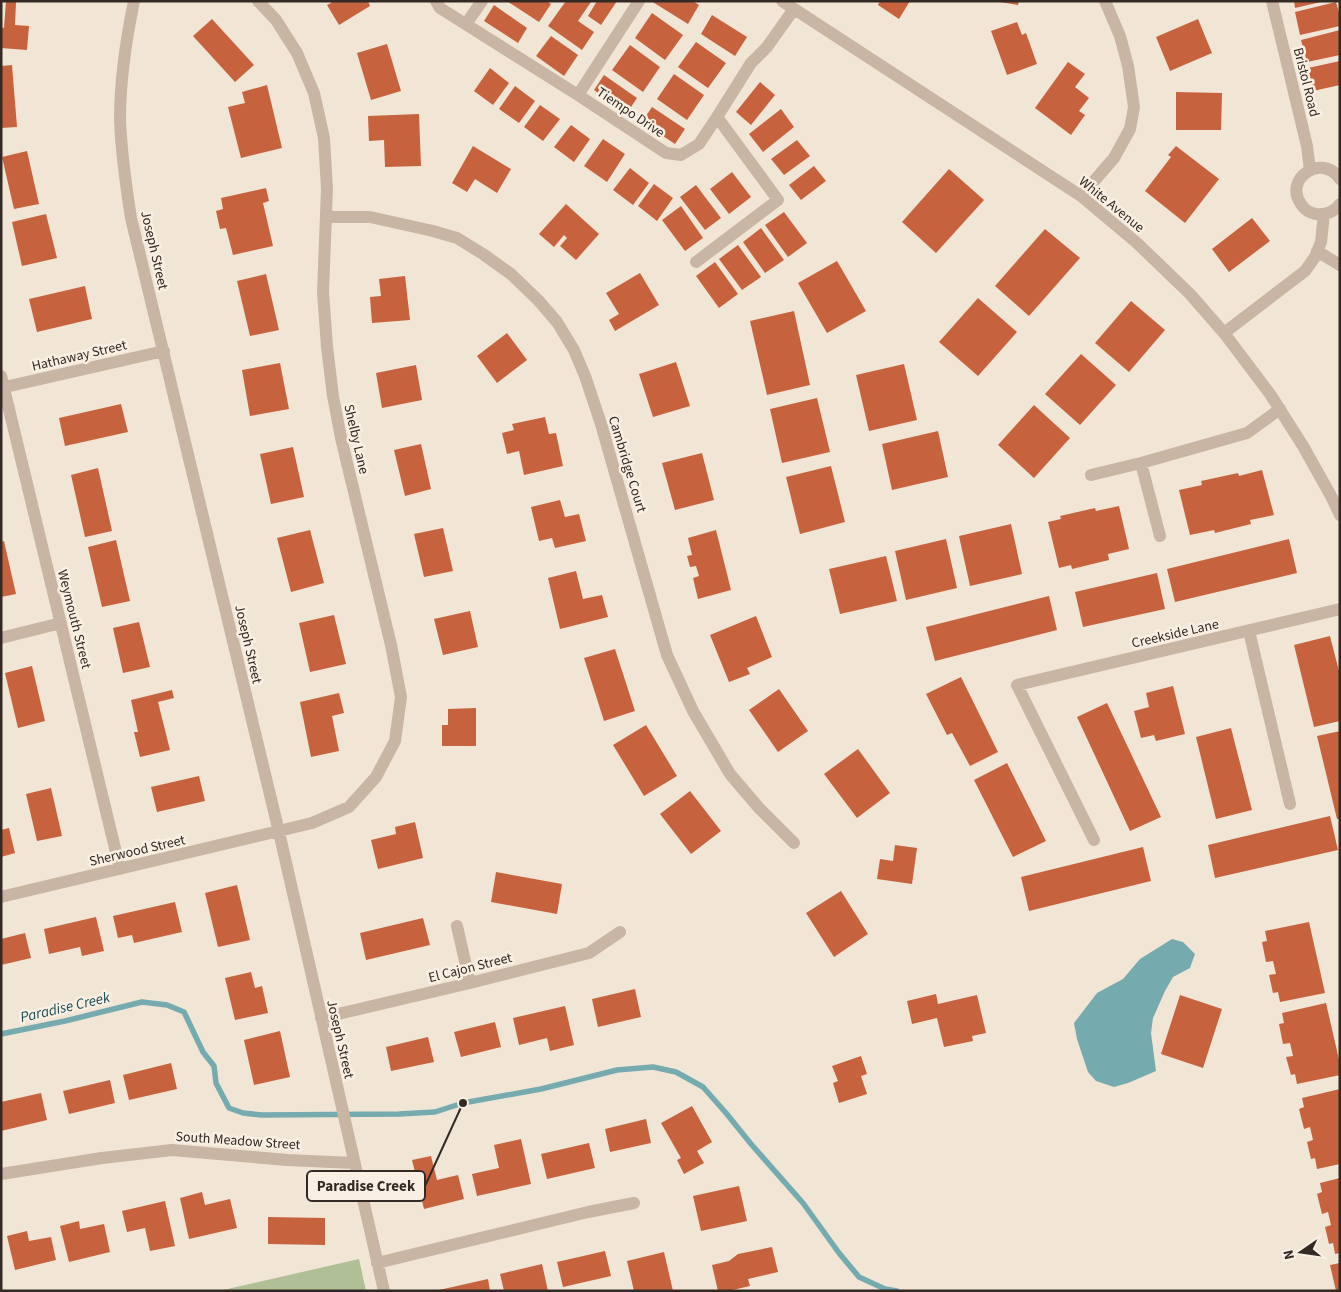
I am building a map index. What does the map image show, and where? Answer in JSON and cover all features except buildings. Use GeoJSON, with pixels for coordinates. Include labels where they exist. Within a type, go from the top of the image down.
{"type":"FeatureCollection","features":[{"type":"Feature","properties":{"kind":"street","name":"Joseph Street"},"geometry":{"type":"LineString","coordinates":[[134,1],[125,42],[120,120],[125,178],[131,218],[279,832],[384,1291]]}},
{"type":"Feature","properties":{"kind":"street","name":"Shelby Lane"},"geometry":{"type":"LineString","coordinates":[[258,1],[276,20],[297,53],[314,94],[324,138],[327,189],[324,292],[327,347],[333,396],[341,438],[391,645],[401,697],[395,741],[376,777],[349,807],[312,823],[279,832]]}},
{"type":"Feature","properties":{"kind":"street","name":"Tiempo Drive"},"geometry":{"type":"LineString","coordinates":[[436,1],[440,8],[578,95],[666,154],[682,154],[699,144],[751,63],[767,47],[794,9]]}},
{"type":"Feature","properties":{"kind":"street"},"geometry":{"type":"LineString","coordinates":[[466,24],[482,1]]}},
{"type":"Feature","properties":{"kind":"street"},"geometry":{"type":"LineString","coordinates":[[578,95],[638,1]]}},
{"type":"Feature","properties":{"kind":"street","name":"White Avenue"},"geometry":{"type":"LineString","coordinates":[[782,1],[1081,196],[1137,243],[1190,294],[1224,333],[1270,394],[1303,446],[1340,515]]}},
{"type":"Feature","properties":{"kind":"street"},"geometry":{"type":"LineString","coordinates":[[1081,196],[1114,158],[1130,129],[1134,107],[1128,66],[1122,43],[1105,1]]}},
{"type":"Feature","properties":{"kind":"street","name":"Bristol Road"},"geometry":{"type":"LineString","coordinates":[[1272,1],[1307,146],[1310,170]]}},
{"type":"Feature","properties":{"kind":"street"},"geometry":{"type":"LineString","coordinates":[[696,262],[778,200],[717,117]]}},
{"type":"Feature","properties":{"kind":"street"},"geometry":{"type":"LineString","coordinates":[[1340,179],[1334,172],[1326,168],[1310,170],[1298,182],[1297,192],[1299,201],[1304,208],[1312,213],[1324,214],[1332,212],[1340,204]]}},
{"type":"Feature","properties":{"kind":"street"},"geometry":{"type":"LineString","coordinates":[[1224,333],[1305,271],[1315,257],[1321,242],[1324,214]]}},
{"type":"Feature","properties":{"kind":"street","name":"Cambridge Court"},"geometry":{"type":"LineString","coordinates":[[326,217],[370,217],[457,238],[511,274],[538,300],[557,322],[574,350],[588,384],[620,488],[667,655],[693,711],[730,774],[758,808],[794,843]]}},
{"type":"Feature","properties":{"kind":"street"},"geometry":{"type":"LineString","coordinates":[[1317,251],[1340,265]]}},
{"type":"Feature","properties":{"kind":"street","name":"Hathaway Street"},"geometry":{"type":"LineString","coordinates":[[2,384],[164,351]]}},
{"type":"Feature","properties":{"kind":"street","name":"Weymouth Street"},"geometry":{"type":"LineString","coordinates":[[2,384],[120,869]]}},
{"type":"Feature","properties":{"kind":"street"},"geometry":{"type":"LineString","coordinates":[[1091,475],[1247,434],[1280,409]]}},
{"type":"Feature","properties":{"kind":"street"},"geometry":{"type":"LineString","coordinates":[[1141,463],[1160,536]]}},
{"type":"Feature","properties":{"kind":"street","name":"Creekside Lane"},"geometry":{"type":"LineString","coordinates":[[1094,840],[1018,685],[1340,609]]}},
{"type":"Feature","properties":{"kind":"street"},"geometry":{"type":"LineString","coordinates":[[1,638],[61,623]]}},
{"type":"Feature","properties":{"kind":"street"},"geometry":{"type":"LineString","coordinates":[[1249,630],[1290,804]]}},
{"type":"Feature","properties":{"kind":"street","name":"Sherwood Street"},"geometry":{"type":"LineString","coordinates":[[1,897],[279,832]]}},
{"type":"Feature","properties":{"kind":"street"},"geometry":{"type":"LineString","coordinates":[[457,926],[470,983]]}},
{"type":"Feature","properties":{"kind":"street","name":"El Cajon Street"},"geometry":{"type":"LineString","coordinates":[[321,1018],[589,953],[620,932]]}},
{"type":"Feature","properties":{"kind":"street","name":"South Meadow Street"},"geometry":{"type":"LineString","coordinates":[[1,1174],[102,1158],[172,1150],[287,1160],[354,1163]]}},
{"type":"Feature","properties":{"kind":"street"},"geometry":{"type":"LineString","coordinates":[[377,1263],[588,1212],[634,1203]]}},
{"type":"Feature","properties":{"kind":"green space"},"geometry":{"type":"Polygon","coordinates":[[[359,1259],[366,1291],[219,1291],[359,1259]]]}},
{"type":"Feature","properties":{"kind":"water"},"geometry":{"type":"Polygon","coordinates":[[[1172,939],[1183,942],[1195,954],[1190,968],[1173,977],[1153,1018],[1151,1033],[1156,1071],[1114,1087],[1096,1081],[1088,1072],[1077,1039],[1074,1023],[1097,993],[1123,979],[1140,959],[1172,939]]]}},
{"type":"Feature","properties":{"kind":"waterway","name":"Paradise Creek"},"geometry":{"type":"LineString","coordinates":[[1,1034],[142,1002],[167,1005],[184,1012],[203,1052],[214,1066],[216,1083],[229,1108],[243,1113],[262,1115],[435,1112],[463,1103],[541,1089],[617,1070],[653,1067],[676,1072],[703,1087],[803,1203],[859,1277],[885,1289],[897,1291]]}},
{"type":"Feature","properties":{"kind":"place","name":"Paradise Creek"},"geometry":{"type":"Point","coordinates":[463,1103]}}]}
